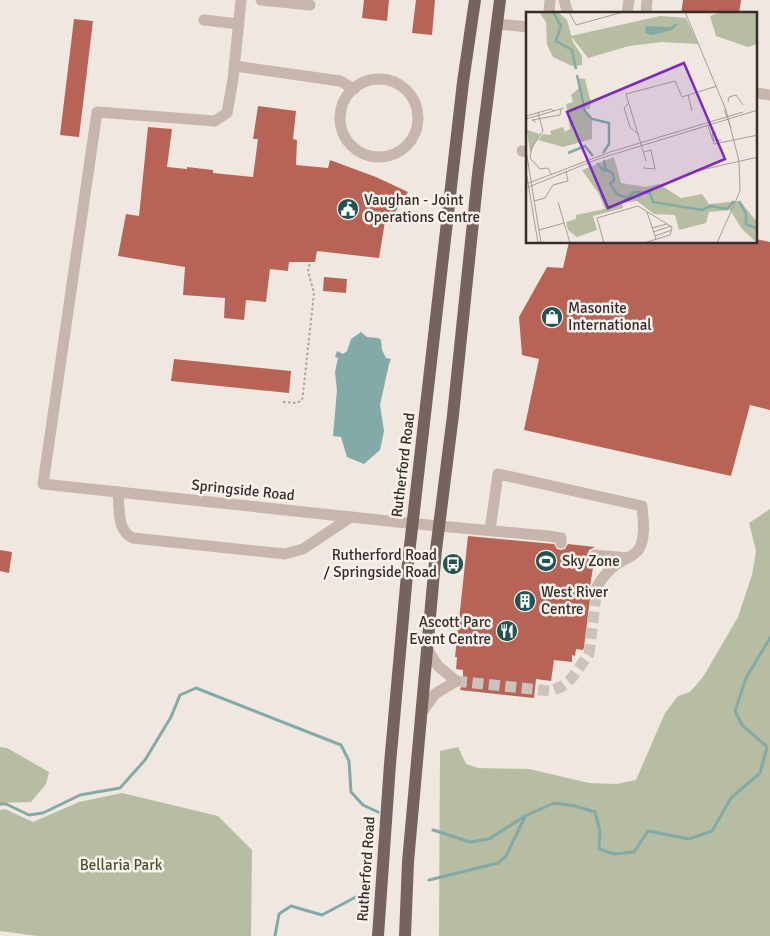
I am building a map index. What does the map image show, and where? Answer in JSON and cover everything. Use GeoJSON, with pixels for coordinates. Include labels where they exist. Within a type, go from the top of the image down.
{"type":"FeatureCollection","features":[{"type":"Feature","properties":{"kind":"main road","name":"Rutherford Road"},"geometry":{"type":"LineString","coordinates":[[378,936],[390,764],[413,523],[463,82],[475,0]]}},
{"type":"Feature","properties":{"kind":"main road"},"geometry":{"type":"LineString","coordinates":[[405,936],[408,862],[439,526],[453,415],[478,174],[500,0]]}},
{"type":"Feature","properties":{"kind":"lane"},"geometry":{"type":"LineString","coordinates":[[241,0],[235,66],[340,81],[354,89]]}},
{"type":"Feature","properties":{"kind":"lane"},"geometry":{"type":"LineString","coordinates":[[260,0],[310,5]]}},
{"type":"Feature","properties":{"kind":"lane"},"geometry":{"type":"LineString","coordinates":[[204,20],[239,24]]}},
{"type":"Feature","properties":{"kind":"lane"},"geometry":{"type":"LineString","coordinates":[[497,24],[526,27]]}},
{"type":"Feature","properties":{"kind":"lane","name":"Springside Road"},"geometry":{"type":"LineString","coordinates":[[235,66],[228,113],[215,121],[97,112],[43,484],[561,538],[561,543]]}},
{"type":"Feature","properties":{"kind":"lane"},"geometry":{"type":"LineString","coordinates":[[378,79],[391,81],[403,87],[412,97],[417,109],[418,122],[415,135],[407,146],[397,153],[385,157],[373,157],[361,153],[351,145],[344,135],[341,110],[346,98],[354,89],[365,82],[378,79]]}},
{"type":"Feature","properties":{"kind":"lane"},"geometry":{"type":"LineString","coordinates":[[490,530],[498,474],[642,506],[642,541],[640,548],[635,554],[610,570],[597,587]]}},
{"type":"Feature","properties":{"kind":"lane"},"geometry":{"type":"LineString","coordinates":[[118,492],[121,528],[126,535],[133,538],[285,554],[303,549],[351,517]]}},
{"type":"Feature","properties":{"kind":"lane"},"geometry":{"type":"LineString","coordinates":[[595,555],[627,558]]}},
{"type":"Feature","properties":{"kind":"lane"},"geometry":{"type":"LineString","coordinates":[[422,712],[435,694],[456,681],[438,666],[427,649]]}},
{"type":"Feature","properties":{"kind":"path"},"geometry":{"type":"LineString","coordinates":[[283,402],[297,403],[302,400],[314,293],[308,271],[310,262]]}},
{"type":"Feature","properties":{"kind":"green space"},"geometry":{"type":"Polygon","coordinates":[[[770,509],[770,936],[439,936],[440,751],[458,747],[466,764],[478,768],[529,769],[589,783],[616,784],[636,780],[665,713],[678,696],[690,692],[703,677],[738,617],[752,575],[756,551],[749,523],[770,509]]]}},
{"type":"Feature","properties":{"kind":"green space"},"geometry":{"type":"Polygon","coordinates":[[[0,747],[7,748],[49,772],[46,784],[31,802],[0,803],[0,747]]]}},
{"type":"Feature","properties":{"kind":"green space","name":"Bellaria Park"},"geometry":{"type":"Polygon","coordinates":[[[122,793],[218,816],[252,850],[251,936],[37,936],[0,931],[0,810],[5,809],[33,822],[79,802],[122,793]]]}},
{"type":"Feature","properties":{"kind":"water"},"geometry":{"type":"Polygon","coordinates":[[[361,332],[367,337],[381,340],[382,350],[386,358],[391,359],[380,405],[384,431],[380,450],[364,464],[347,457],[341,437],[333,436],[337,390],[335,372],[338,358],[335,357],[337,351],[343,354],[347,351],[351,339],[361,332]]]}},
{"type":"Feature","properties":{"kind":"building"},"geometry":{"type":"Polygon","coordinates":[[[364,0],[389,0],[387,21],[362,18],[364,0]]]}},
{"type":"Feature","properties":{"kind":"building"},"geometry":{"type":"Polygon","coordinates":[[[416,0],[435,0],[432,35],[412,33],[416,0]]]}},
{"type":"Feature","properties":{"kind":"building"},"geometry":{"type":"Polygon","coordinates":[[[683,0],[741,0],[739,12],[681,12],[683,0]]]}},
{"type":"Feature","properties":{"kind":"building"},"geometry":{"type":"Polygon","coordinates":[[[74,19],[93,21],[79,137],[60,135],[74,19]]]}},
{"type":"Feature","properties":{"kind":"building"},"geometry":{"type":"Polygon","coordinates":[[[258,106],[296,111],[293,139],[297,140],[296,165],[328,168],[330,160],[376,177],[408,192],[391,218],[386,215],[379,258],[317,251],[315,262],[289,262],[288,271],[270,269],[266,302],[246,300],[244,320],[224,318],[225,298],[183,295],[185,267],[118,256],[126,214],[139,216],[148,127],[172,129],[167,167],[213,170],[213,173],[253,177],[258,139],[253,139],[258,106]]]}},
{"type":"Feature","properties":{"kind":"building"},"geometry":{"type":"Polygon","coordinates":[[[758,239],[770,242],[770,410],[750,405],[731,476],[524,430],[539,359],[522,355],[519,317],[547,267],[563,268],[569,244],[758,244],[758,239]]]}},
{"type":"Feature","properties":{"kind":"building"},"geometry":{"type":"Polygon","coordinates":[[[324,277],[347,279],[346,293],[323,291],[324,277]]]}},
{"type":"Feature","properties":{"kind":"building"},"geometry":{"type":"Polygon","coordinates":[[[174,359],[291,371],[289,393],[171,381],[174,359]]]}},
{"type":"Feature","properties":{"kind":"building","name":"West River Centre"},"geometry":{"type":"Polygon","coordinates":[[[468,536],[554,544],[557,549],[561,550],[565,549],[568,544],[595,547],[589,550],[588,554],[588,559],[594,562],[583,650],[576,649],[575,656],[572,655],[572,662],[554,660],[551,681],[536,679],[534,698],[460,690],[463,682],[463,670],[456,669],[457,657],[455,657],[468,536]]]}},
{"type":"Feature","properties":{"kind":"building"},"geometry":{"type":"Polygon","coordinates":[[[0,550],[12,552],[9,573],[0,571],[0,550]]]}},
{"type":"Feature","properties":{"kind":"waterway"},"geometry":{"type":"LineString","coordinates":[[433,830],[470,842],[489,839],[525,816],[554,803],[575,806],[595,812],[600,831],[599,849],[614,854],[634,852],[648,831],[689,839],[712,831],[731,798],[760,773],[767,747],[742,725],[735,711],[746,678],[770,638]]}},
{"type":"Feature","properties":{"kind":"waterway"},"geometry":{"type":"LineString","coordinates":[[0,804],[6,804],[29,815],[43,813],[80,795],[120,788],[145,760],[171,717],[180,695],[196,688],[341,745],[349,761],[351,792],[363,805],[378,812]]}},
{"type":"Feature","properties":{"kind":"waterway"},"geometry":{"type":"LineString","coordinates":[[429,880],[498,863],[506,856],[525,817]]}},
{"type":"Feature","properties":{"kind":"waterway"},"geometry":{"type":"LineString","coordinates":[[275,936],[279,914],[291,906],[322,915],[369,890]]}},
{"type":"Feature","properties":{"kind":"tunnel"},"geometry":{"type":"LineString","coordinates":[[456,681],[550,691],[561,687],[571,679],[589,654],[597,587]]}},
{"type":"Feature","properties":{"kind":"place","name":"Vaughan - Joint Operations Centre"},"geometry":{"type":"Point","coordinates":[348,209]}},
{"type":"Feature","properties":{"kind":"place","name":"Masonite International"},"geometry":{"type":"Point","coordinates":[552,317]}},
{"type":"Feature","properties":{"kind":"place","name":"Sky Zone"},"geometry":{"type":"Point","coordinates":[546,561]}},
{"type":"Feature","properties":{"kind":"place","name":"Rutherford Road / Springside Road"},"geometry":{"type":"Point","coordinates":[453,564]}},
{"type":"Feature","properties":{"kind":"place","name":"West River Centre"},"geometry":{"type":"Point","coordinates":[525,601]}},
{"type":"Feature","properties":{"kind":"place","name":"Ascott Parc Event Centre"},"geometry":{"type":"Point","coordinates":[507,631]}}]}
